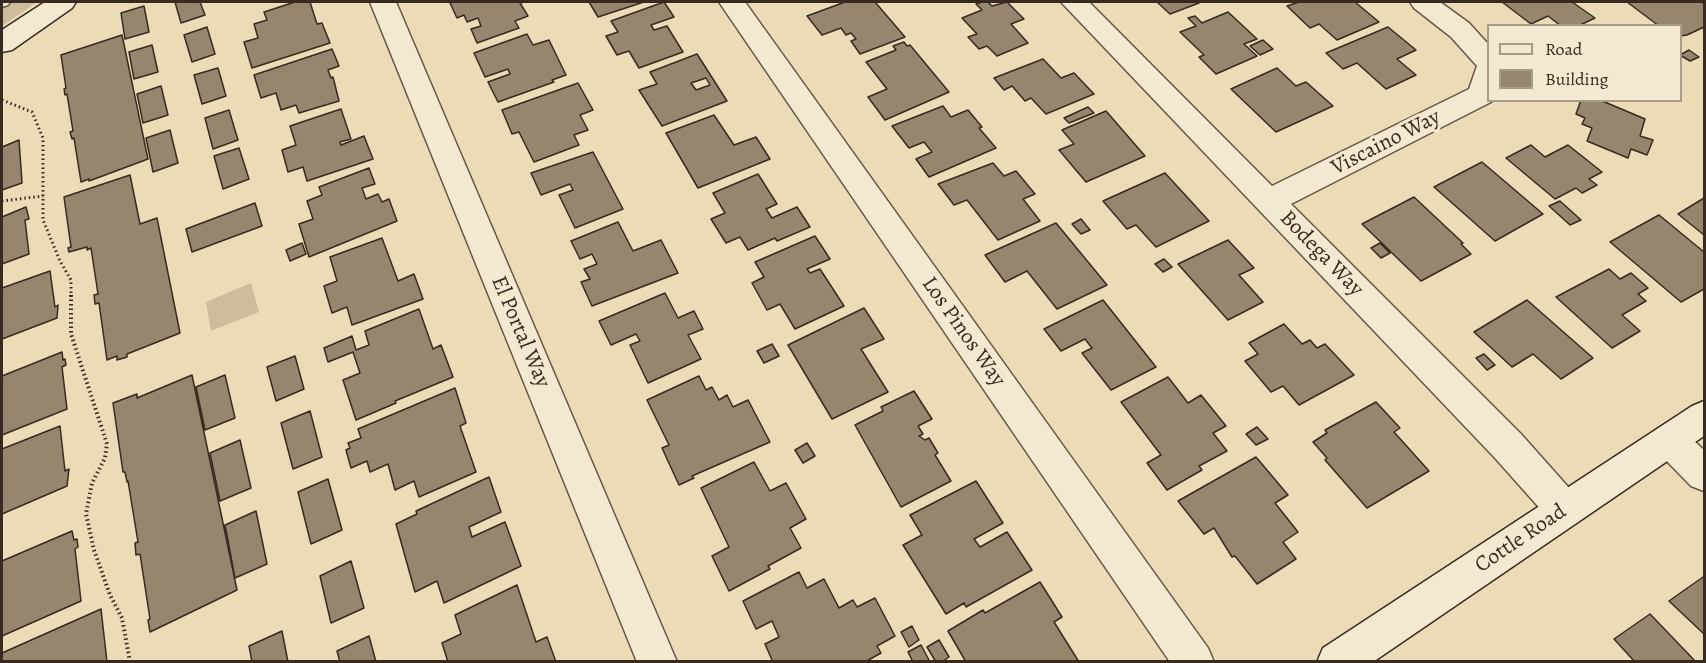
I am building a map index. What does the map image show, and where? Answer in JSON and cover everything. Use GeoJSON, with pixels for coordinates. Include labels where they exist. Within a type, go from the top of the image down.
{"type":"FeatureCollection","features":[{"type":"Feature","properties":{"kind":"street"},"geometry":{"type":"LineString","coordinates":[[2,43],[63,2]]}},
{"type":"Feature","properties":{"kind":"street","name":"El Portal Way"},"geometry":{"type":"LineString","coordinates":[[383,2],[657,662]]}},
{"type":"Feature","properties":{"kind":"street","name":"Los Pinos Way"},"geometry":{"type":"LineString","coordinates":[[732,2],[1194,662]]}},
{"type":"Feature","properties":{"kind":"street","name":"Bodega Way"},"geometry":{"type":"LineString","coordinates":[[1074,2],[1508,446],[1565,510]]}},
{"type":"Feature","properties":{"kind":"street"},"geometry":{"type":"LineString","coordinates":[[1423,2],[1460,30],[1487,59]]}},
{"type":"Feature","properties":{"kind":"street","name":"Viscaino Way"},"geometry":{"type":"LineString","coordinates":[[1269,201],[1481,95],[1487,74]]}},
{"type":"Feature","properties":{"kind":"street","name":"Cottle Road"},"geometry":{"type":"LineString","coordinates":[[1337,662],[1704,417]]}},
{"type":"Feature","properties":{"kind":"street"},"geometry":{"type":"LineString","coordinates":[[1669,440],[1704,474]]}},
{"type":"Feature","properties":{"kind":"path"},"geometry":{"type":"LineString","coordinates":[[2,100],[32,112],[44,138],[43,220],[60,261],[71,280],[70,334],[107,444],[105,458],[92,483],[86,513],[94,550],[110,595],[122,618],[130,662]]}},
{"type":"Feature","properties":{"kind":"path"},"geometry":{"type":"LineString","coordinates":[[2,201],[43,196]]}},
{"type":"Feature","properties":{"kind":"shaded area"},"geometry":{"type":"Polygon","coordinates":[[[2,2],[37,2],[2,26],[2,2]]]}},
{"type":"Feature","properties":{"kind":"shaded area"},"geometry":{"type":"Polygon","coordinates":[[[251,283],[259,312],[211,331],[206,302],[251,283]]]}},
{"type":"Feature","properties":{"kind":"building"},"geometry":{"type":"Polygon","coordinates":[[[175,2],[200,2],[205,15],[181,23],[175,2]]]}},
{"type":"Feature","properties":{"kind":"building"},"geometry":{"type":"Polygon","coordinates":[[[295,2],[310,2],[317,24],[322,23],[330,43],[252,68],[244,42],[258,38],[254,24],[267,20],[264,12],[295,2]]]}},
{"type":"Feature","properties":{"kind":"building"},"geometry":{"type":"Polygon","coordinates":[[[525,2],[520,3],[528,16],[515,21],[519,28],[477,43],[471,29],[481,26],[478,18],[467,22],[464,15],[457,18],[450,3],[525,2]]]}},
{"type":"Feature","properties":{"kind":"building"},"geometry":{"type":"Polygon","coordinates":[[[589,2],[644,2],[598,17],[589,2]]]}},
{"type":"Feature","properties":{"kind":"building"},"geometry":{"type":"Polygon","coordinates":[[[664,2],[674,17],[651,25],[654,30],[667,26],[683,52],[639,68],[629,51],[617,55],[606,36],[618,32],[611,21],[664,2]]]}},
{"type":"Feature","properties":{"kind":"building"},"geometry":{"type":"Polygon","coordinates":[[[845,2],[875,2],[905,37],[860,54],[851,41],[856,39],[851,33],[846,35],[841,28],[822,35],[807,16],[845,2]]]}},
{"type":"Feature","properties":{"kind":"building"},"geometry":{"type":"Polygon","coordinates":[[[988,2],[992,6],[1007,2],[1024,19],[1011,24],[1028,43],[997,56],[987,46],[979,49],[968,37],[977,34],[962,18],[982,10],[976,4],[988,2]]]}},
{"type":"Feature","properties":{"kind":"building"},"geometry":{"type":"Polygon","coordinates":[[[1157,2],[1198,2],[1199,3],[1170,14],[1157,2]]]}},
{"type":"Feature","properties":{"kind":"building"},"geometry":{"type":"Polygon","coordinates":[[[1299,2],[1355,2],[1379,22],[1337,40],[1319,24],[1310,28],[1287,6],[1299,2]]]}},
{"type":"Feature","properties":{"kind":"building"},"geometry":{"type":"Polygon","coordinates":[[[1502,2],[1572,2],[1595,18],[1582,24],[1558,24],[1548,16],[1531,24],[1502,2]]]}},
{"type":"Feature","properties":{"kind":"building"},"geometry":{"type":"Polygon","coordinates":[[[1627,2],[1701,2],[1704,4],[1704,27],[1687,35],[1682,36],[1682,24],[1656,24],[1627,2]]]}},
{"type":"Feature","properties":{"kind":"building"},"geometry":{"type":"Polygon","coordinates":[[[144,6],[149,32],[125,39],[121,13],[144,6]]]}},
{"type":"Feature","properties":{"kind":"building"},"geometry":{"type":"Polygon","coordinates":[[[1228,12],[1257,39],[1244,44],[1257,56],[1216,74],[1199,57],[1204,55],[1180,32],[1196,26],[1188,18],[1195,16],[1202,23],[1228,12]]]}},
{"type":"Feature","properties":{"kind":"building"},"geometry":{"type":"Polygon","coordinates":[[[207,27],[215,54],[192,62],[184,35],[207,27]]]}},
{"type":"Feature","properties":{"kind":"building"},"geometry":{"type":"Polygon","coordinates":[[[1388,27],[1416,50],[1397,59],[1416,75],[1386,89],[1357,63],[1343,69],[1326,53],[1388,27]]]}},
{"type":"Feature","properties":{"kind":"building"},"geometry":{"type":"Polygon","coordinates":[[[527,34],[533,45],[549,40],[566,75],[552,80],[554,82],[498,102],[488,82],[510,74],[508,69],[485,77],[474,53],[527,34]]]}},
{"type":"Feature","properties":{"kind":"building"},"geometry":{"type":"Polygon","coordinates":[[[122,35],[148,159],[81,182],[74,138],[72,139],[70,132],[73,131],[67,94],[65,95],[64,89],[66,88],[61,55],[122,35]]]}},
{"type":"Feature","properties":{"kind":"building"},"geometry":{"type":"Polygon","coordinates":[[[1263,40],[1273,49],[1260,55],[1250,46],[1263,40]]]}},
{"type":"Feature","properties":{"kind":"building"},"geometry":{"type":"Polygon","coordinates":[[[904,42],[907,46],[910,45],[949,92],[885,120],[868,97],[887,89],[866,62],[896,50],[893,46],[904,42]]]}},
{"type":"Feature","properties":{"kind":"building"},"geometry":{"type":"Polygon","coordinates":[[[152,45],[158,72],[134,79],[129,52],[152,45]]]}},
{"type":"Feature","properties":{"kind":"building"},"geometry":{"type":"Polygon","coordinates":[[[332,49],[339,66],[328,70],[331,78],[333,77],[339,101],[299,113],[296,105],[281,110],[276,93],[261,98],[254,75],[332,49]]]}},
{"type":"Feature","properties":{"kind":"building"},"geometry":{"type":"Polygon","coordinates":[[[1689,50],[1699,57],[1690,61],[1682,54],[1689,50]]]}},
{"type":"Feature","properties":{"kind":"building"},"geometry":{"type":"Polygon","coordinates":[[[697,54],[727,101],[662,126],[639,90],[657,84],[650,72],[697,54]],[[706,78],[691,83],[696,90],[710,85],[706,78]]]}},
{"type":"Feature","properties":{"kind":"building"},"geometry":{"type":"Polygon","coordinates":[[[1043,59],[1061,78],[1074,73],[1094,94],[1046,114],[1031,98],[1025,101],[1012,86],[1004,90],[994,78],[1043,59]]]}},
{"type":"Feature","properties":{"kind":"building"},"geometry":{"type":"Polygon","coordinates":[[[218,68],[226,96],[202,104],[194,75],[218,68]]]}},
{"type":"Feature","properties":{"kind":"building"},"geometry":{"type":"Polygon","coordinates":[[[1277,68],[1296,86],[1306,82],[1333,106],[1276,132],[1231,89],[1277,68]]]}},
{"type":"Feature","properties":{"kind":"building"},"geometry":{"type":"Polygon","coordinates":[[[578,83],[593,110],[580,115],[588,130],[574,135],[579,145],[534,162],[519,132],[512,134],[502,110],[578,83]]]}},
{"type":"Feature","properties":{"kind":"building"},"geometry":{"type":"Polygon","coordinates":[[[161,86],[168,115],[143,123],[137,94],[161,86]]]}},
{"type":"Feature","properties":{"kind":"building"},"geometry":{"type":"Polygon","coordinates":[[[1580,102],[1605,102],[1645,119],[1640,136],[1653,140],[1647,155],[1631,149],[1628,158],[1587,141],[1592,128],[1582,124],[1585,118],[1576,114],[1580,102]]]}},
{"type":"Feature","properties":{"kind":"building"},"geometry":{"type":"Polygon","coordinates":[[[943,106],[951,117],[968,110],[982,127],[979,128],[996,148],[929,177],[916,159],[932,152],[924,142],[909,148],[892,126],[943,106]]]}},
{"type":"Feature","properties":{"kind":"building"},"geometry":{"type":"Polygon","coordinates":[[[1088,107],[1094,113],[1069,123],[1064,118],[1088,107]]]}},
{"type":"Feature","properties":{"kind":"building"},"geometry":{"type":"Polygon","coordinates":[[[341,109],[351,139],[340,142],[341,145],[364,136],[373,159],[307,181],[303,167],[288,172],[282,150],[296,145],[290,126],[341,109]]]}},
{"type":"Feature","properties":{"kind":"building"},"geometry":{"type":"Polygon","coordinates":[[[229,110],[238,140],[213,149],[205,118],[229,110]]]}},
{"type":"Feature","properties":{"kind":"building"},"geometry":{"type":"Polygon","coordinates":[[[1106,111],[1145,156],[1086,182],[1059,150],[1074,144],[1062,130],[1106,111]]]}},
{"type":"Feature","properties":{"kind":"building"},"geometry":{"type":"Polygon","coordinates":[[[714,115],[734,145],[756,137],[770,159],[698,188],[666,133],[714,115]]]}},
{"type":"Feature","properties":{"kind":"building"},"geometry":{"type":"Polygon","coordinates":[[[170,130],[178,163],[153,172],[146,138],[170,130]]]}},
{"type":"Feature","properties":{"kind":"building"},"geometry":{"type":"Polygon","coordinates":[[[19,140],[22,183],[2,190],[2,147],[19,140]]]}},
{"type":"Feature","properties":{"kind":"building"},"geometry":{"type":"Polygon","coordinates":[[[1531,145],[1545,157],[1568,145],[1602,172],[1589,179],[1597,185],[1582,193],[1576,188],[1555,199],[1506,158],[1531,145]]]}},
{"type":"Feature","properties":{"kind":"building"},"geometry":{"type":"Polygon","coordinates":[[[239,148],[249,179],[223,189],[214,156],[239,148]]]}},
{"type":"Feature","properties":{"kind":"building"},"geometry":{"type":"Polygon","coordinates":[[[593,152],[623,209],[575,228],[559,195],[573,190],[570,184],[541,195],[531,173],[593,152]]]}},
{"type":"Feature","properties":{"kind":"building"},"geometry":{"type":"Polygon","coordinates":[[[1482,162],[1543,214],[1495,241],[1434,187],[1482,162]]]}},
{"type":"Feature","properties":{"kind":"building"},"geometry":{"type":"Polygon","coordinates":[[[993,163],[1004,176],[1016,171],[1035,194],[1023,199],[1040,221],[998,240],[967,200],[954,205],[938,184],[993,163]]]}},
{"type":"Feature","properties":{"kind":"building"},"geometry":{"type":"Polygon","coordinates":[[[369,168],[375,184],[362,188],[366,199],[378,194],[382,202],[389,199],[397,221],[309,257],[299,224],[313,219],[307,201],[322,195],[319,187],[369,168]]]}},
{"type":"Feature","properties":{"kind":"building"},"geometry":{"type":"Polygon","coordinates":[[[1165,173],[1209,221],[1156,247],[1136,225],[1127,229],[1103,201],[1165,173]]]}},
{"type":"Feature","properties":{"kind":"building"},"geometry":{"type":"Polygon","coordinates":[[[758,174],[777,204],[766,209],[772,218],[797,207],[810,227],[777,241],[775,238],[748,250],[740,237],[726,243],[711,219],[725,213],[713,193],[758,174]]]}},
{"type":"Feature","properties":{"kind":"building"},"geometry":{"type":"Polygon","coordinates":[[[130,175],[140,224],[157,218],[180,333],[127,354],[127,357],[117,360],[117,356],[107,360],[99,303],[95,304],[94,295],[98,294],[91,248],[69,252],[68,248],[71,247],[64,197],[130,175]]]}},
{"type":"Feature","properties":{"kind":"building"},"geometry":{"type":"Polygon","coordinates":[[[1414,197],[1463,243],[1461,244],[1471,254],[1421,281],[1362,224],[1414,197]]]}},
{"type":"Feature","properties":{"kind":"building"},"geometry":{"type":"Polygon","coordinates":[[[1704,198],[1704,235],[1678,214],[1704,198]]]}},
{"type":"Feature","properties":{"kind":"building"},"geometry":{"type":"Polygon","coordinates":[[[1560,201],[1581,220],[1570,225],[1549,206],[1560,201]]]}},
{"type":"Feature","properties":{"kind":"building"},"geometry":{"type":"Polygon","coordinates":[[[255,203],[262,226],[192,252],[186,229],[255,203]]]}},
{"type":"Feature","properties":{"kind":"building"},"geometry":{"type":"Polygon","coordinates":[[[26,207],[29,219],[25,220],[29,254],[2,264],[2,217],[26,207]]]}},
{"type":"Feature","properties":{"kind":"building"},"geometry":{"type":"Polygon","coordinates":[[[1659,215],[1704,252],[1704,289],[1681,302],[1610,242],[1659,215]]]}},
{"type":"Feature","properties":{"kind":"building"},"geometry":{"type":"Polygon","coordinates":[[[1081,219],[1090,230],[1081,234],[1072,224],[1081,219]]]}},
{"type":"Feature","properties":{"kind":"building"},"geometry":{"type":"Polygon","coordinates":[[[618,222],[633,251],[661,240],[678,273],[592,306],[581,282],[590,279],[584,269],[597,264],[592,254],[580,259],[571,241],[618,222]]]}},
{"type":"Feature","properties":{"kind":"building"},"geometry":{"type":"Polygon","coordinates":[[[1056,223],[1107,285],[1057,309],[1027,271],[1005,282],[985,255],[1056,223]]]}},
{"type":"Feature","properties":{"kind":"building"},"geometry":{"type":"Polygon","coordinates":[[[815,236],[830,259],[807,269],[810,273],[820,269],[844,306],[795,329],[780,304],[767,310],[752,283],[764,277],[755,262],[815,236]]]}},
{"type":"Feature","properties":{"kind":"building"},"geometry":{"type":"Polygon","coordinates":[[[382,238],[398,281],[414,274],[423,299],[352,325],[347,307],[332,313],[324,286],[337,281],[330,257],[382,238]]]}},
{"type":"Feature","properties":{"kind":"building"},"geometry":{"type":"Polygon","coordinates":[[[1228,240],[1254,268],[1239,275],[1263,302],[1228,320],[1178,264],[1228,240]]]}},
{"type":"Feature","properties":{"kind":"building"},"geometry":{"type":"Polygon","coordinates":[[[302,243],[306,254],[290,261],[286,250],[302,243]]]}},
{"type":"Feature","properties":{"kind":"building"},"geometry":{"type":"Polygon","coordinates":[[[1380,243],[1390,253],[1381,258],[1371,248],[1380,243]]]}},
{"type":"Feature","properties":{"kind":"building"},"geometry":{"type":"Polygon","coordinates":[[[1164,259],[1172,267],[1163,272],[1155,264],[1164,259]]]}},
{"type":"Feature","properties":{"kind":"building"},"geometry":{"type":"Polygon","coordinates":[[[1609,269],[1620,279],[1631,273],[1648,288],[1638,294],[1646,301],[1622,315],[1640,331],[1612,348],[1556,297],[1609,269]]]}},
{"type":"Feature","properties":{"kind":"building"},"geometry":{"type":"Polygon","coordinates":[[[50,271],[55,307],[58,305],[57,318],[2,339],[2,288],[50,271]]]}},
{"type":"Feature","properties":{"kind":"building"},"geometry":{"type":"Polygon","coordinates":[[[665,293],[678,318],[694,311],[703,329],[688,335],[701,359],[648,383],[630,345],[640,341],[636,334],[611,345],[599,321],[665,293]]]}},
{"type":"Feature","properties":{"kind":"building"},"geometry":{"type":"Polygon","coordinates":[[[1103,300],[1156,367],[1111,390],[1082,353],[1092,348],[1085,339],[1061,351],[1044,329],[1103,300]]]}},
{"type":"Feature","properties":{"kind":"building"},"geometry":{"type":"Polygon","coordinates":[[[1527,300],[1593,358],[1561,379],[1533,354],[1512,367],[1474,332],[1527,300]]]}},
{"type":"Feature","properties":{"kind":"building"},"geometry":{"type":"Polygon","coordinates":[[[864,308],[884,339],[861,349],[888,392],[832,419],[788,345],[864,308]]]}},
{"type":"Feature","properties":{"kind":"building"},"geometry":{"type":"Polygon","coordinates":[[[419,309],[433,349],[441,345],[453,377],[356,420],[343,380],[360,373],[353,352],[328,362],[324,348],[352,336],[356,350],[369,345],[365,331],[419,309]]]}},
{"type":"Feature","properties":{"kind":"building"},"geometry":{"type":"Polygon","coordinates":[[[1284,324],[1302,344],[1310,340],[1317,348],[1325,344],[1354,375],[1299,405],[1283,386],[1271,392],[1245,361],[1258,354],[1249,343],[1284,324]]]}},
{"type":"Feature","properties":{"kind":"building"},"geometry":{"type":"Polygon","coordinates":[[[772,344],[779,356],[764,363],[757,351],[772,344]]]}},
{"type":"Feature","properties":{"kind":"building"},"geometry":{"type":"Polygon","coordinates":[[[62,352],[66,365],[62,367],[67,409],[2,435],[2,376],[62,352]]]}},
{"type":"Feature","properties":{"kind":"building"},"geometry":{"type":"Polygon","coordinates":[[[1484,354],[1495,365],[1487,370],[1476,358],[1484,354]]]}},
{"type":"Feature","properties":{"kind":"building"},"geometry":{"type":"Polygon","coordinates":[[[295,356],[304,389],[276,401],[267,367],[295,356]]]}},
{"type":"Feature","properties":{"kind":"building"},"geometry":{"type":"Polygon","coordinates":[[[192,375],[237,590],[150,632],[140,554],[136,555],[135,543],[138,542],[128,481],[123,472],[113,403],[137,394],[137,398],[192,375]]]}},
{"type":"Feature","properties":{"kind":"building"},"geometry":{"type":"Polygon","coordinates":[[[225,375],[235,418],[205,430],[196,387],[225,375]]]}},
{"type":"Feature","properties":{"kind":"building"},"geometry":{"type":"Polygon","coordinates":[[[699,376],[706,390],[712,387],[719,400],[727,395],[733,407],[748,400],[770,442],[692,476],[694,478],[679,485],[662,448],[669,445],[647,400],[699,376]]]}},
{"type":"Feature","properties":{"kind":"building"},"geometry":{"type":"Polygon","coordinates":[[[1168,377],[1188,403],[1201,395],[1226,426],[1213,433],[1227,451],[1199,466],[1202,470],[1167,490],[1147,463],[1161,455],[1121,402],[1168,377]]]}},
{"type":"Feature","properties":{"kind":"building"},"geometry":{"type":"Polygon","coordinates":[[[455,388],[466,423],[460,426],[476,472],[419,497],[414,481],[395,490],[388,464],[370,472],[367,461],[351,468],[346,450],[350,448],[348,443],[361,438],[358,429],[455,388]]]}},
{"type":"Feature","properties":{"kind":"building"},"geometry":{"type":"Polygon","coordinates":[[[914,391],[932,419],[918,426],[923,434],[919,436],[925,440],[929,438],[938,453],[935,455],[951,481],[901,507],[855,425],[883,411],[881,407],[914,391]]]}},
{"type":"Feature","properties":{"kind":"building"},"geometry":{"type":"Polygon","coordinates":[[[1376,402],[1400,428],[1394,432],[1429,471],[1367,508],[1325,460],[1327,458],[1313,442],[1327,433],[1325,430],[1376,402]]]}},
{"type":"Feature","properties":{"kind":"building"},"geometry":{"type":"Polygon","coordinates":[[[310,411],[322,457],[293,469],[281,423],[310,411]]]}},
{"type":"Feature","properties":{"kind":"building"},"geometry":{"type":"Polygon","coordinates":[[[60,426],[65,471],[69,469],[67,486],[2,514],[2,449],[60,426]]]}},
{"type":"Feature","properties":{"kind":"building"},"geometry":{"type":"Polygon","coordinates":[[[1257,427],[1268,439],[1256,445],[1246,434],[1257,427]]]}},
{"type":"Feature","properties":{"kind":"building"},"geometry":{"type":"Polygon","coordinates":[[[240,440],[251,488],[220,501],[210,453],[240,440]]]}},
{"type":"Feature","properties":{"kind":"building"},"geometry":{"type":"Polygon","coordinates":[[[807,443],[815,456],[803,463],[795,450],[807,443]]]}},
{"type":"Feature","properties":{"kind":"building"},"geometry":{"type":"Polygon","coordinates":[[[1256,457],[1288,495],[1275,503],[1298,532],[1283,542],[1296,559],[1257,584],[1235,556],[1232,557],[1214,528],[1204,534],[1178,501],[1256,457]]]}},
{"type":"Feature","properties":{"kind":"building"},"geometry":{"type":"Polygon","coordinates":[[[754,462],[770,491],[786,483],[806,519],[790,528],[801,548],[768,566],[770,569],[729,591],[712,556],[729,547],[701,488],[754,462]]]}},
{"type":"Feature","properties":{"kind":"building"},"geometry":{"type":"Polygon","coordinates":[[[489,477],[501,512],[469,527],[472,537],[505,522],[521,566],[444,603],[437,581],[415,592],[396,524],[417,514],[416,511],[489,477]]]}},
{"type":"Feature","properties":{"kind":"building"},"geometry":{"type":"Polygon","coordinates":[[[328,479],[342,530],[311,544],[298,492],[328,479]]]}},
{"type":"Feature","properties":{"kind":"building"},"geometry":{"type":"Polygon","coordinates":[[[976,481],[1003,523],[974,539],[980,547],[1007,532],[1032,570],[966,607],[964,603],[946,614],[903,545],[922,535],[910,515],[976,481]]]}},
{"type":"Feature","properties":{"kind":"building"},"geometry":{"type":"Polygon","coordinates":[[[256,511],[267,564],[235,578],[225,525],[256,511]]]}},
{"type":"Feature","properties":{"kind":"building"},"geometry":{"type":"Polygon","coordinates":[[[72,531],[74,540],[77,539],[78,547],[75,549],[81,601],[2,636],[2,561],[72,531]]]}},
{"type":"Feature","properties":{"kind":"building"},"geometry":{"type":"Polygon","coordinates":[[[351,561],[364,608],[331,623],[320,576],[351,561]]]}},
{"type":"Feature","properties":{"kind":"building"},"geometry":{"type":"Polygon","coordinates":[[[799,572],[807,588],[824,579],[839,608],[853,600],[857,607],[875,598],[895,636],[877,646],[881,653],[865,662],[770,662],[772,660],[765,644],[779,637],[772,621],[756,629],[743,601],[799,572]]]}},
{"type":"Feature","properties":{"kind":"building"},"geometry":{"type":"Polygon","coordinates":[[[1704,578],[1704,634],[1669,601],[1704,578]]]}},
{"type":"Feature","properties":{"kind":"building"},"geometry":{"type":"Polygon","coordinates":[[[1040,582],[1062,617],[1054,622],[1079,662],[966,662],[948,631],[983,610],[985,613],[1040,582]]]}},
{"type":"Feature","properties":{"kind":"building"},"geometry":{"type":"Polygon","coordinates":[[[517,585],[536,642],[547,637],[556,662],[448,662],[442,643],[461,634],[455,615],[517,585]]]}},
{"type":"Feature","properties":{"kind":"building"},"geometry":{"type":"Polygon","coordinates":[[[101,609],[107,662],[2,662],[2,653],[101,609]]]}},
{"type":"Feature","properties":{"kind":"building"},"geometry":{"type":"Polygon","coordinates":[[[1650,614],[1696,662],[1635,662],[1614,639],[1650,614]]]}},
{"type":"Feature","properties":{"kind":"building"},"geometry":{"type":"Polygon","coordinates":[[[912,626],[919,640],[909,647],[901,632],[912,626]]]}},
{"type":"Feature","properties":{"kind":"building"},"geometry":{"type":"Polygon","coordinates":[[[282,631],[288,662],[252,662],[249,646],[282,631]]]}},
{"type":"Feature","properties":{"kind":"building"},"geometry":{"type":"Polygon","coordinates":[[[369,636],[376,662],[340,662],[337,651],[369,636]]]}},
{"type":"Feature","properties":{"kind":"building"},"geometry":{"type":"Polygon","coordinates":[[[939,640],[949,657],[942,662],[936,662],[927,647],[939,640]]]}},
{"type":"Feature","properties":{"kind":"building"},"geometry":{"type":"Polygon","coordinates":[[[921,645],[930,662],[913,662],[908,652],[921,645]]]}}]}
